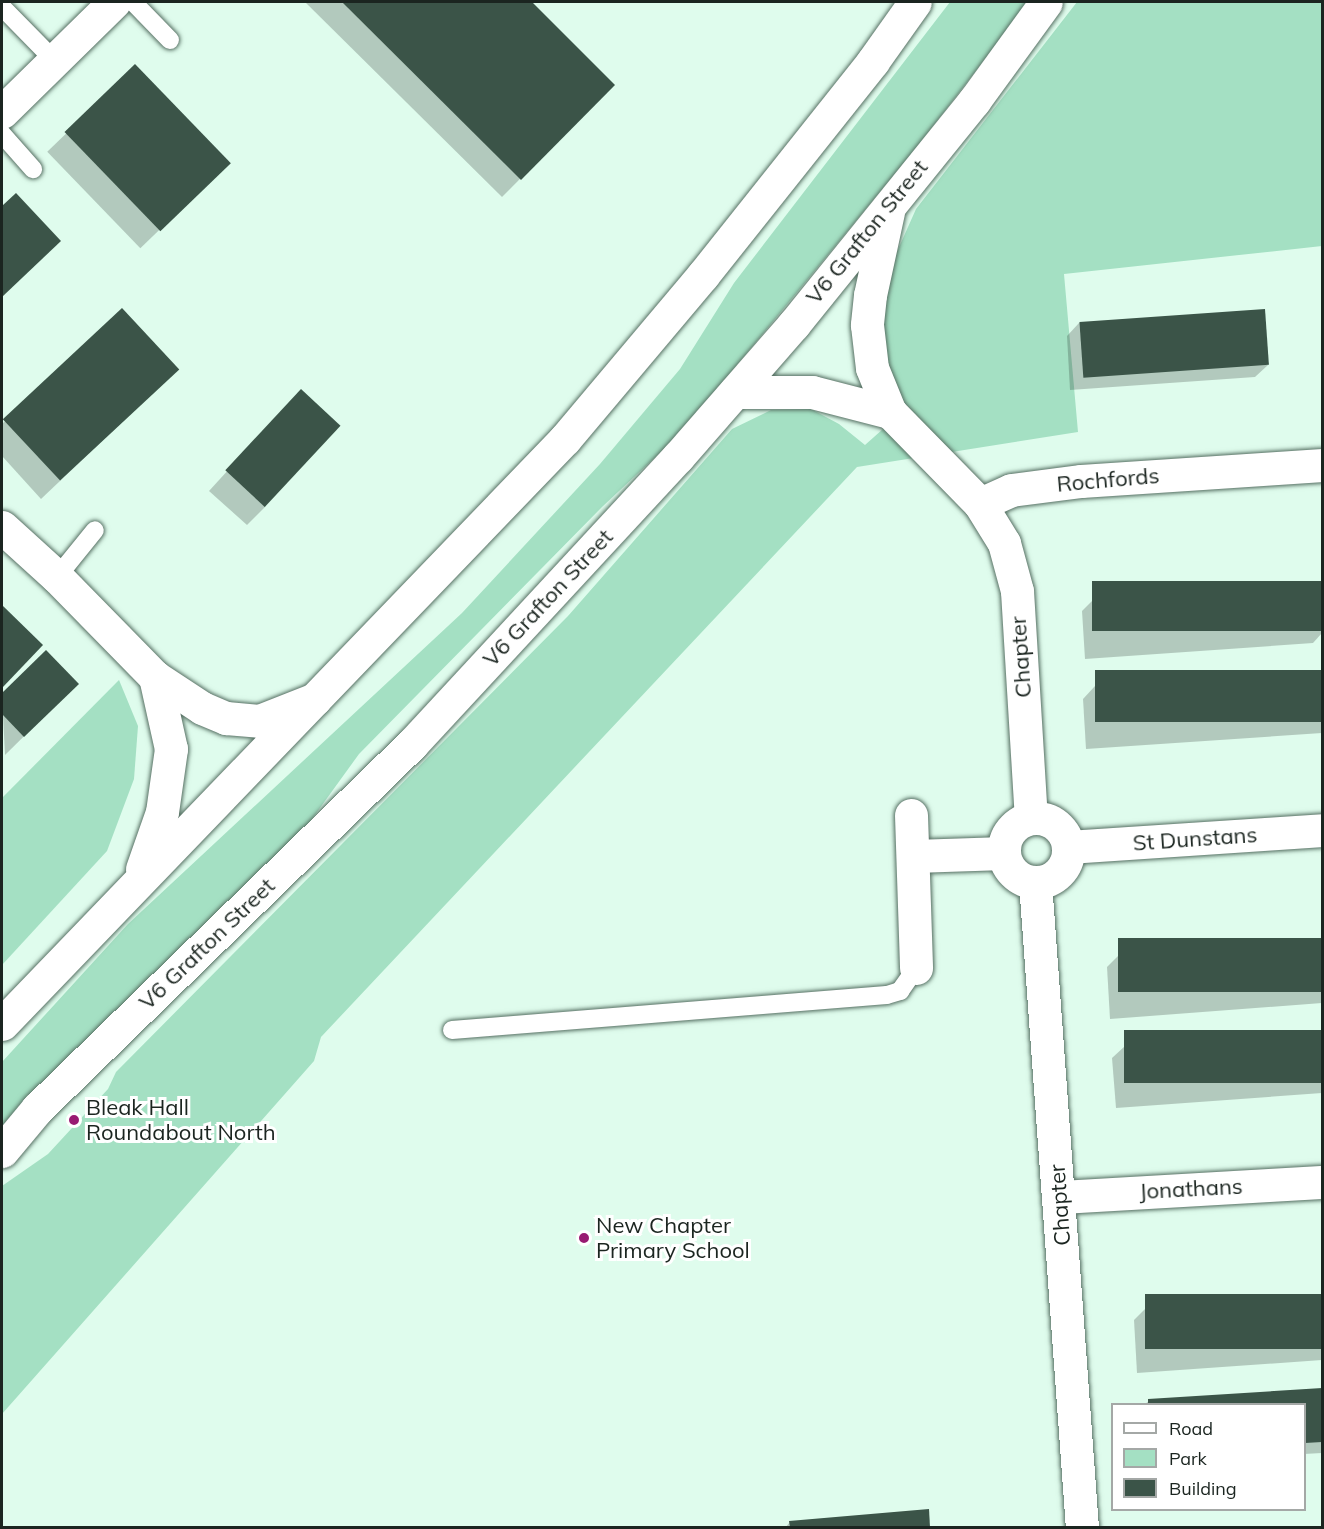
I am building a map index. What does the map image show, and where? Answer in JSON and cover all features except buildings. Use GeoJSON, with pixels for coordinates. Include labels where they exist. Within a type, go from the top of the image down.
{"type":"FeatureCollection","features":[{"type":"Feature","properties":{"kind":"street"},"geometry":{"type":"LineString","coordinates":[[2,112],[53,59],[114,2]]}},
{"type":"Feature","properties":{"kind":"street"},"geometry":{"type":"LineString","coordinates":[[2,1024],[138,880],[565,439],[703,275],[873,61],[915,2]]}},
{"type":"Feature","properties":{"kind":"street","name":"V6 Grafton Street"},"geometry":{"type":"LineString","coordinates":[[2,1151],[37,1109],[412,744],[735,392],[974,101],[1046,2]]}},
{"type":"Feature","properties":{"kind":"street"},"geometry":{"type":"LineString","coordinates":[[890,205],[867,325],[872,368],[890,412],[924,443],[980,504]]}},
{"type":"Feature","properties":{"kind":"street"},"geometry":{"type":"LineString","coordinates":[[735,392],[812,392],[890,412]]}},
{"type":"Feature","properties":{"kind":"street","name":"Rochfords"},"geometry":{"type":"LineString","coordinates":[[980,504],[1011,490],[1081,480],[1323,465]]}},
{"type":"Feature","properties":{"kind":"street","name":"Chapter"},"geometry":{"type":"LineString","coordinates":[[980,504],[1004,543],[1017,591],[1031,818]]}},
{"type":"Feature","properties":{"kind":"street"},"geometry":{"type":"LineString","coordinates":[[2,527],[57,577],[154,677],[202,708],[226,718],[259,721],[315,699]]}},
{"type":"Feature","properties":{"kind":"street"},"geometry":{"type":"LineString","coordinates":[[138,880],[162,812],[171,749],[154,677]]}},
{"type":"Feature","properties":{"kind":"street"},"geometry":{"type":"LineString","coordinates":[[911,815],[916,968]]}},
{"type":"Feature","properties":{"kind":"street"},"geometry":{"type":"LineString","coordinates":[[1031,818],[1052,821],[1060,828],[1068,847],[1063,868],[1046,880],[1035,882],[1011,870],[1004,853],[1014,826],[1031,818]]}},
{"type":"Feature","properties":{"kind":"street","name":"St Dunstans"},"geometry":{"type":"LineString","coordinates":[[1068,847],[1323,830]]}},
{"type":"Feature","properties":{"kind":"street"},"geometry":{"type":"LineString","coordinates":[[914,856],[1004,853]]}},
{"type":"Feature","properties":{"kind":"street","name":"Chapter"},"geometry":{"type":"LineString","coordinates":[[1035,882],[1060,1197],[1082,1527]]}},
{"type":"Feature","properties":{"kind":"street","name":"Jonathans"},"geometry":{"type":"LineString","coordinates":[[1060,1197],[1323,1182]]}},
{"type":"Feature","properties":{"kind":"lane"},"geometry":{"type":"LineString","coordinates":[[134,2],[171,40]]}},
{"type":"Feature","properties":{"kind":"lane"},"geometry":{"type":"LineString","coordinates":[[3,9],[53,59]]}},
{"type":"Feature","properties":{"kind":"lane"},"geometry":{"type":"LineString","coordinates":[[2,134],[33,169]]}},
{"type":"Feature","properties":{"kind":"lane"},"geometry":{"type":"LineString","coordinates":[[57,577],[95,530]]}},
{"type":"Feature","properties":{"kind":"lane"},"geometry":{"type":"LineString","coordinates":[[452,1030],[887,995],[900,991],[916,968]]}},
{"type":"Feature","properties":{"kind":"green space"},"geometry":{"type":"Polygon","coordinates":[[[950,2],[1029,2],[916,148],[680,434],[603,506],[359,754],[304,830],[2,1132],[2,1062],[128,924],[462,613],[600,464],[680,369],[734,283],[950,2]]]}},
{"type":"Feature","properties":{"kind":"green space"},"geometry":{"type":"Polygon","coordinates":[[[1077,2],[1322,2],[1322,246],[1064,274],[1078,432],[857,467],[321,1037],[314,1061],[2,1414],[2,1186],[48,1154],[108,1089],[116,1072],[568,616],[732,429],[771,410],[811,409],[839,424],[865,445],[901,413],[888,386],[880,303],[896,254],[916,209],[1077,2]]]}},
{"type":"Feature","properties":{"kind":"green space"},"geometry":{"type":"Polygon","coordinates":[[[119,680],[138,726],[134,779],[107,851],[2,965],[2,798],[119,680]]]}},
{"type":"Feature","properties":{"kind":"place","name":"Bleak Hall Roundabout North"},"geometry":{"type":"Point","coordinates":[74,1120]}},
{"type":"Feature","properties":{"kind":"place","name":"New Chapter Primary School"},"geometry":{"type":"Point","coordinates":[584,1238]}}]}
